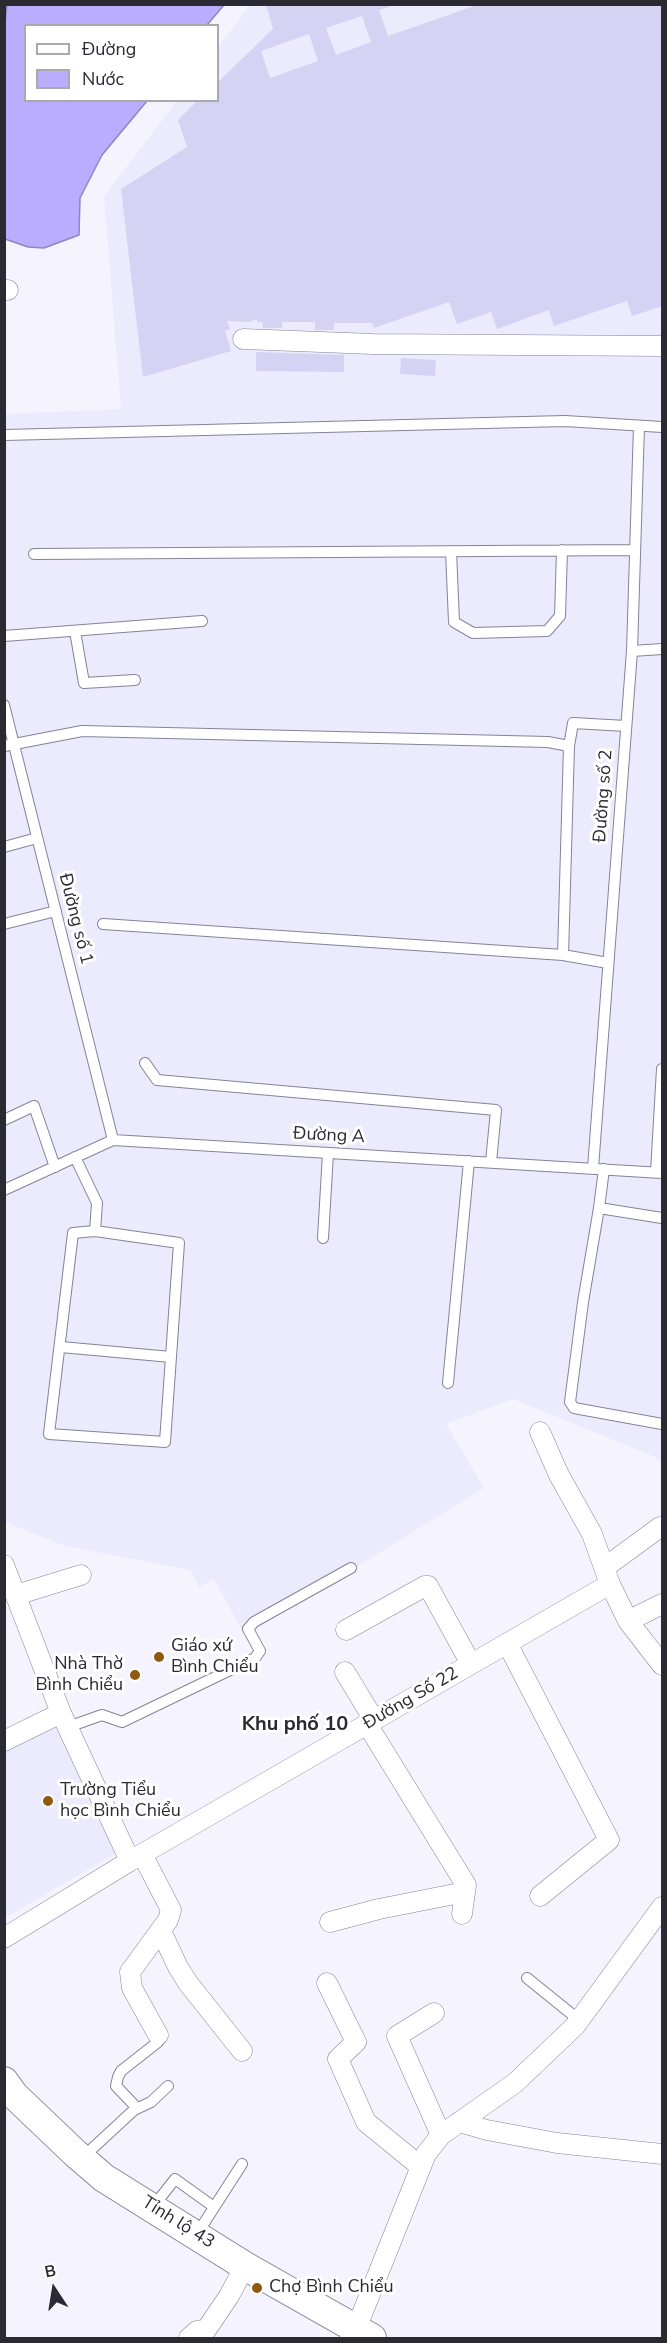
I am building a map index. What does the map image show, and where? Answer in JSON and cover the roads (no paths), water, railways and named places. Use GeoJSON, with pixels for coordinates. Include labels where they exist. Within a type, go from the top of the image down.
{"type":"FeatureCollection","features":[{"type":"Feature","properties":{"kind":"main road","name":"Tỉnh lộ 43"},"geometry":{"type":"LineString","coordinates":[[8,2093],[104,2178],[359,2335]]}},
{"type":"Feature","properties":{"kind":"street"},"geometry":{"type":"LineString","coordinates":[[243,339],[373,344],[663,346]]}},
{"type":"Feature","properties":{"kind":"street"},"geometry":{"type":"LineString","coordinates":[[540,1432],[559,1475],[592,1534],[607,1576],[628,1621],[663,1665]]}},
{"type":"Feature","properties":{"kind":"street","name":"Đường Số 22"},"geometry":{"type":"LineString","coordinates":[[4,1938],[136,1857],[507,1644],[607,1576],[660,1527]]}},
{"type":"Feature","properties":{"kind":"street"},"geometry":{"type":"LineString","coordinates":[[4,1565],[65,1720],[136,1857],[171,1910],[161,1931],[132,1968],[130,1977],[132,1988],[158,2035]]}},
{"type":"Feature","properties":{"kind":"street"},"geometry":{"type":"LineString","coordinates":[[16,1595],[81,1575]]}},
{"type":"Feature","properties":{"kind":"street"},"geometry":{"type":"LineString","coordinates":[[346,1630],[427,1586],[471,1664]]}},
{"type":"Feature","properties":{"kind":"street"},"geometry":{"type":"LineString","coordinates":[[628,1621],[663,1604]]}},
{"type":"Feature","properties":{"kind":"street"},"geometry":{"type":"LineString","coordinates":[[507,1644],[609,1840],[540,1896]]}},
{"type":"Feature","properties":{"kind":"street"},"geometry":{"type":"LineString","coordinates":[[345,1672],[371,1722],[466,1885],[462,1914]]}},
{"type":"Feature","properties":{"kind":"street"},"geometry":{"type":"LineString","coordinates":[[4,1741],[65,1720]]}},
{"type":"Feature","properties":{"kind":"street"},"geometry":{"type":"LineString","coordinates":[[330,1922],[380,1909],[465,1892]]}},
{"type":"Feature","properties":{"kind":"street"},"geometry":{"type":"LineString","coordinates":[[359,2335],[426,2154],[441,2135],[515,2083],[579,2020],[663,1907]]}},
{"type":"Feature","properties":{"kind":"street"},"geometry":{"type":"LineString","coordinates":[[161,1931],[188,1983],[242,2051]]}},
{"type":"Feature","properties":{"kind":"street"},"geometry":{"type":"LineString","coordinates":[[327,1983],[356,2042],[338,2059],[366,2121],[421,2167]]}},
{"type":"Feature","properties":{"kind":"street"},"geometry":{"type":"LineString","coordinates":[[434,2013],[397,2036],[441,2135]]}},
{"type":"Feature","properties":{"kind":"street"},"geometry":{"type":"LineString","coordinates":[[459,2122],[487,2130],[557,2143],[663,2154]]}},
{"type":"Feature","properties":{"kind":"street"},"geometry":{"type":"LineString","coordinates":[[189,2338],[196,2331],[206,2330],[230,2296],[245,2266]]}},
{"type":"Feature","properties":{"kind":"lane"},"geometry":{"type":"LineString","coordinates":[[4,435],[565,421],[663,427]]}},
{"type":"Feature","properties":{"kind":"lane","name":"Đường số 2"},"geometry":{"type":"LineString","coordinates":[[639,426],[632,651],[608,963],[598,1169],[599,1208],[583,1302],[570,1402],[574,1408],[663,1424]]}},
{"type":"Feature","properties":{"kind":"lane"},"geometry":{"type":"LineString","coordinates":[[451,551],[454,622],[473,633],[547,631],[560,616],[562,550]]}},
{"type":"Feature","properties":{"kind":"lane"},"geometry":{"type":"LineString","coordinates":[[34,554],[635,550]]}},
{"type":"Feature","properties":{"kind":"lane"},"geometry":{"type":"LineString","coordinates":[[4,636],[202,621]]}},
{"type":"Feature","properties":{"kind":"lane"},"geometry":{"type":"LineString","coordinates":[[75,631],[84,683],[135,680]]}},
{"type":"Feature","properties":{"kind":"lane"},"geometry":{"type":"LineString","coordinates":[[632,651],[663,649]]}},
{"type":"Feature","properties":{"kind":"lane","name":"Đường số 1"},"geometry":{"type":"LineString","coordinates":[[4,705],[9,745],[37,838],[113,1140]]}},
{"type":"Feature","properties":{"kind":"lane"},"geometry":{"type":"LineString","coordinates":[[563,956],[569,746],[573,723],[626,726]]}},
{"type":"Feature","properties":{"kind":"lane"},"geometry":{"type":"LineString","coordinates":[[9,745],[82,731],[548,742],[569,746]]}},
{"type":"Feature","properties":{"kind":"lane"},"geometry":{"type":"LineString","coordinates":[[4,846],[37,838]]}},
{"type":"Feature","properties":{"kind":"lane"},"geometry":{"type":"LineString","coordinates":[[4,924],[56,911]]}},
{"type":"Feature","properties":{"kind":"lane"},"geometry":{"type":"LineString","coordinates":[[103,924],[563,956],[608,963]]}},
{"type":"Feature","properties":{"kind":"lane"},"geometry":{"type":"LineString","coordinates":[[145,1063],[157,1080],[496,1110],[491,1162]]}},
{"type":"Feature","properties":{"kind":"lane"},"geometry":{"type":"LineString","coordinates":[[659,1172],[662,1069]]}},
{"type":"Feature","properties":{"kind":"lane"},"geometry":{"type":"LineString","coordinates":[[4,1120],[34,1106],[55,1167]]}},
{"type":"Feature","properties":{"kind":"lane","name":"Đường A"},"geometry":{"type":"LineString","coordinates":[[4,1190],[113,1140],[659,1172]]}},
{"type":"Feature","properties":{"kind":"lane"},"geometry":{"type":"LineString","coordinates":[[323,1238],[328,1153]]}},
{"type":"Feature","properties":{"kind":"lane"},"geometry":{"type":"LineString","coordinates":[[75,1157],[97,1203],[95,1231]]}},
{"type":"Feature","properties":{"kind":"lane"},"geometry":{"type":"LineString","coordinates":[[448,1383],[469,1161]]}},
{"type":"Feature","properties":{"kind":"lane"},"geometry":{"type":"LineString","coordinates":[[599,1208],[663,1218]]}},
{"type":"Feature","properties":{"kind":"lane"},"geometry":{"type":"LineString","coordinates":[[95,1231],[179,1243],[165,1442],[49,1434],[60,1347],[73,1233],[95,1231]]}},
{"type":"Feature","properties":{"kind":"lane"},"geometry":{"type":"LineString","coordinates":[[60,1347],[171,1357]]}},
{"type":"Feature","properties":{"kind":"lane"},"geometry":{"type":"LineString","coordinates":[[65,1720],[102,1715],[122,1722],[255,1658],[260,1651],[248,1629],[254,1622],[351,1568]]}},
{"type":"Feature","properties":{"kind":"lane"},"geometry":{"type":"LineString","coordinates":[[527,1978],[579,2020]]}},
{"type":"Feature","properties":{"kind":"lane"},"geometry":{"type":"LineString","coordinates":[[137,2108],[117,2086],[118,2077],[121,2071],[158,2042],[158,2035]]}},
{"type":"Feature","properties":{"kind":"lane"},"geometry":{"type":"LineString","coordinates":[[81,2158],[137,2108],[151,2102],[168,2086]]}},
{"type":"Feature","properties":{"kind":"lane"},"geometry":{"type":"LineString","coordinates":[[196,2234],[242,2164]]}},
{"type":"Feature","properties":{"kind":"lane"},"geometry":{"type":"LineString","coordinates":[[153,2208],[175,2179],[214,2207]]}},
{"type":"Feature","properties":{"kind":"water"},"geometry":{"type":"Polygon","coordinates":[[[7,5],[224,5],[208,24],[24,24],[24,102],[146,102],[102,155],[80,198],[79,235],[44,248],[28,247],[5,239],[4,31],[7,5]]]}},
{"type":"Feature","properties":{"kind":"place","name":"Giáo xứ Bình Chiểu"},"geometry":{"type":"Point","coordinates":[159,1657]}},
{"type":"Feature","properties":{"kind":"place","name":"Nhà Thờ Bình Chiểu"},"geometry":{"type":"Point","coordinates":[135,1675]}},
{"type":"Feature","properties":{"kind":"place","name":"Trường Tiểu học Bình Chiểu"},"geometry":{"type":"Point","coordinates":[48,1801]}},
{"type":"Feature","properties":{"kind":"place","name":"Chợ Bình Chiểu"},"geometry":{"type":"Point","coordinates":[257,2288]}},
{"type":"Feature","properties":{"kind":"district","name":"Khu phố 10"},"geometry":{"type":"Point","coordinates":[295,1725]}}]}
